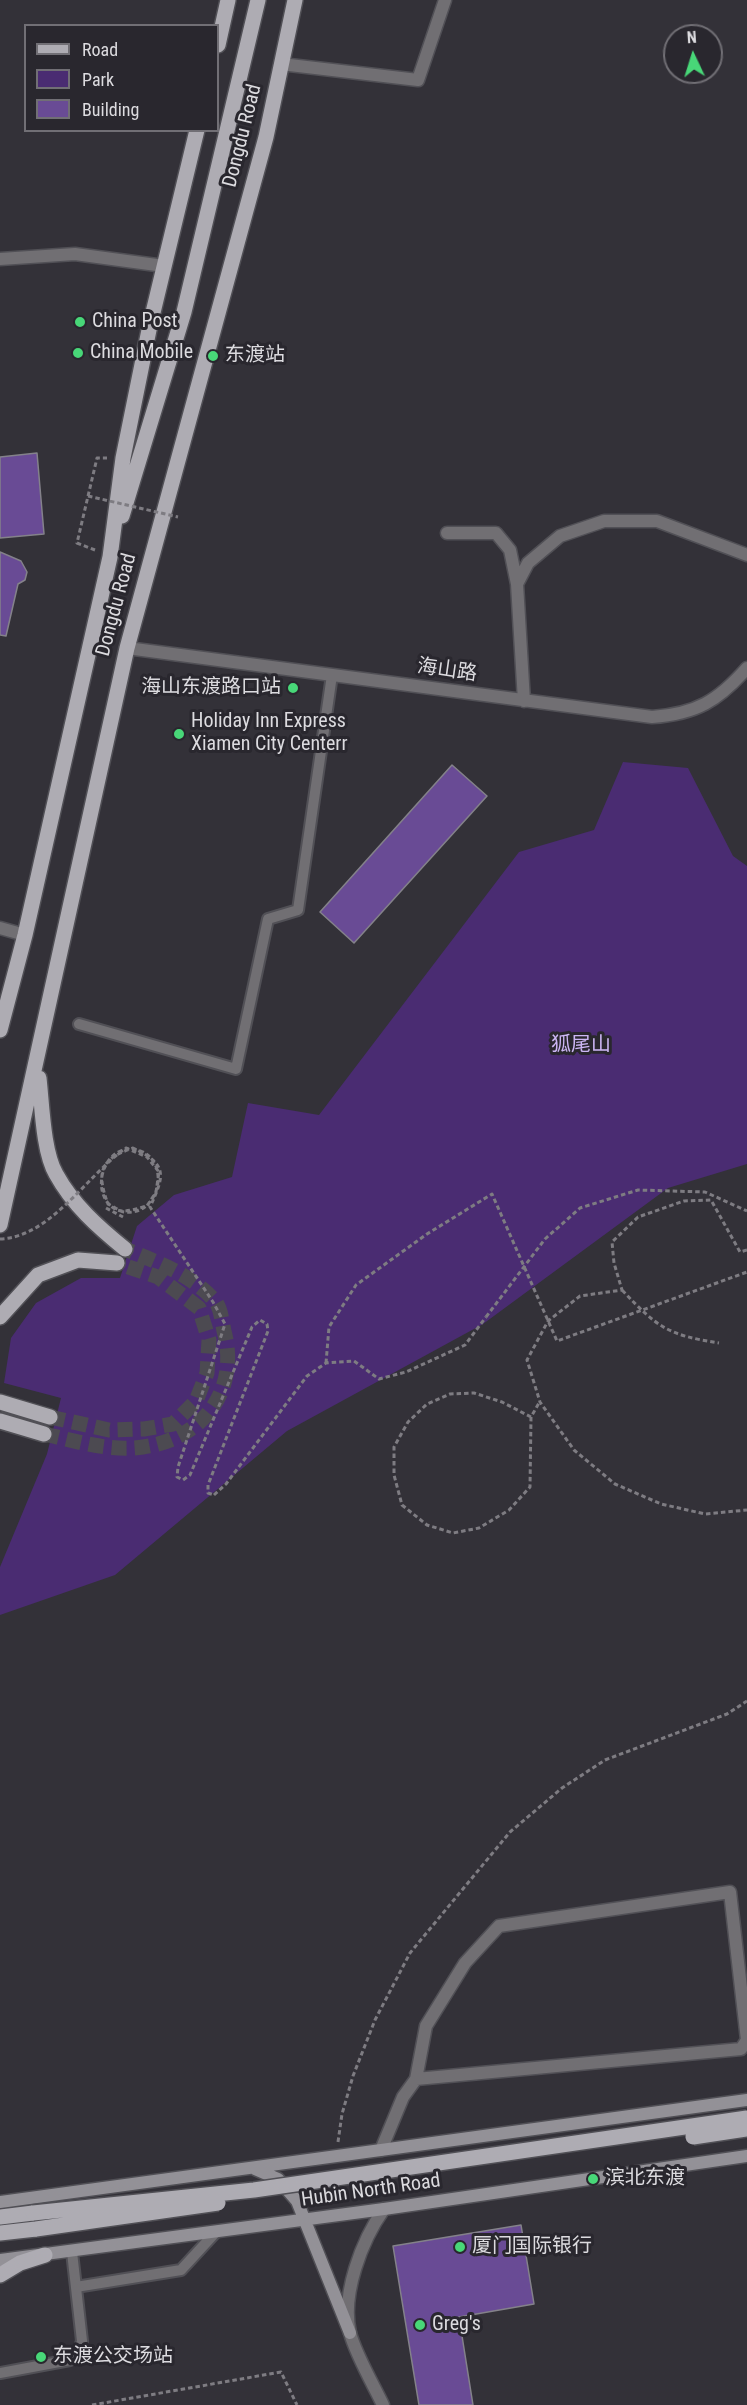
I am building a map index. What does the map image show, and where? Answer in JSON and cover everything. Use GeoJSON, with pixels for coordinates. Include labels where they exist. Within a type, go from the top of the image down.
{"type":"FeatureCollection","features":[{"type":"Feature","properties":{"kind":"main road"},"geometry":{"type":"LineString","coordinates":[[219,40],[228,0]]}},
{"type":"Feature","properties":{"kind":"main road"},"geometry":{"type":"LineString","coordinates":[[110,557],[184,312],[258,0]]}},
{"type":"Feature","properties":{"kind":"main road","name":"Dongdu Road"},"geometry":{"type":"LineString","coordinates":[[0,1226],[38,1064],[127,648],[266,136],[295,0]]}},
{"type":"Feature","properties":{"kind":"main road","name":"Dongdu Road"},"geometry":{"type":"LineString","coordinates":[[0,1030],[25,935],[110,557],[123,458],[164,266],[197,132]]}},
{"type":"Feature","properties":{"kind":"main road"},"geometry":{"type":"LineString","coordinates":[[38,1064],[44,1130],[54,1173],[88,1219],[125,1249]]}},
{"type":"Feature","properties":{"kind":"main road"},"geometry":{"type":"LineString","coordinates":[[0,1317],[38,1275],[78,1260],[117,1263]]}},
{"type":"Feature","properties":{"kind":"main road"},"geometry":{"type":"LineString","coordinates":[[3,1403],[50,1417]]}},
{"type":"Feature","properties":{"kind":"main road"},"geometry":{"type":"LineString","coordinates":[[1,1421],[44,1434]]}},
{"type":"Feature","properties":{"kind":"main road","name":"Hubin North Road"},"geometry":{"type":"LineString","coordinates":[[0,2202],[747,2100]]}},
{"type":"Feature","properties":{"kind":"main road"},"geometry":{"type":"LineString","coordinates":[[0,2217],[254,2190],[747,2118]]}},
{"type":"Feature","properties":{"kind":"main road"},"geometry":{"type":"LineString","coordinates":[[0,2233],[747,2129]]}},
{"type":"Feature","properties":{"kind":"main road","name":"Hubin North Road"},"geometry":{"type":"LineString","coordinates":[[0,2260],[215,2233],[747,2156]]}},
{"type":"Feature","properties":{"kind":"main road"},"geometry":{"type":"LineString","coordinates":[[251,2168],[278,2179],[297,2201],[350,2332]]}},
{"type":"Feature","properties":{"kind":"main road"},"geometry":{"type":"LineString","coordinates":[[0,2275],[20,2263],[45,2255]]}},
{"type":"Feature","properties":{"kind":"street"},"geometry":{"type":"LineString","coordinates":[[281,64],[418,80],[445,0]]}},
{"type":"Feature","properties":{"kind":"street"},"geometry":{"type":"LineString","coordinates":[[0,259],[75,254],[164,266]]}},
{"type":"Feature","properties":{"kind":"street"},"geometry":{"type":"LineString","coordinates":[[517,584],[528,563],[560,536],[604,521],[657,521],[747,555]]}},
{"type":"Feature","properties":{"kind":"street"},"geometry":{"type":"LineString","coordinates":[[447,533],[496,533],[510,550],[517,584],[524,701]]}},
{"type":"Feature","properties":{"kind":"street","name":"海山路"},"geometry":{"type":"LineString","coordinates":[[127,648],[652,717],[680,715],[707,705],[732,685],[747,668]]}},
{"type":"Feature","properties":{"kind":"street"},"geometry":{"type":"LineString","coordinates":[[0,928],[25,935]]}},
{"type":"Feature","properties":{"kind":"street"},"geometry":{"type":"LineString","coordinates":[[381,2150],[403,2097],[416,2079],[426,2026],[465,1963],[499,1926],[730,1892],[747,2040],[741,2049],[416,2079]]}},
{"type":"Feature","properties":{"kind":"street"},"geometry":{"type":"LineString","coordinates":[[383,2405],[350,2332],[351,2294],[358,2257],[368,2234],[384,2209]]}},
{"type":"Feature","properties":{"kind":"lane"},"geometry":{"type":"LineString","coordinates":[[79,1024],[236,1069],[268,919],[298,910],[332,675]]}},
{"type":"Feature","properties":{"kind":"lane"},"geometry":{"type":"LineString","coordinates":[[76,2287],[182,2270],[215,2233]]}},
{"type":"Feature","properties":{"kind":"lane"},"geometry":{"type":"LineString","coordinates":[[0,2373],[70,2360],[77,2356],[82,2341],[72,2252]]}},
{"type":"Feature","properties":{"kind":"path"},"geometry":{"type":"LineString","coordinates":[[77,543],[97,458]]}},
{"type":"Feature","properties":{"kind":"path"},"geometry":{"type":"LineString","coordinates":[[88,496],[178,517]]}},
{"type":"Feature","properties":{"kind":"path"},"geometry":{"type":"LineString","coordinates":[[0,1239],[15,1238],[56,1215],[107,1162],[116,1155],[126,1148],[136,1152],[147,1157],[153,1164],[159,1172],[158,1182],[156,1192],[152,1199],[147,1206],[138,1208],[129,1211],[122,1210],[116,1209],[110,1203],[105,1197],[103,1187],[101,1177],[106,1167],[110,1157],[120,1150],[129,1150],[138,1150],[146,1157],[154,1163],[157,1171],[160,1179],[155,1197],[147,1204],[140,1210],[124,1212],[116,1208],[108,1204],[105,1195],[101,1187],[102,1179],[103,1170],[108,1162],[113,1155],[123,1152],[133,1148],[142,1152],[151,1157],[161,1176],[158,1195],[150,1207],[225,1324],[178,1467],[177,1477],[183,1480],[190,1475],[252,1327],[260,1320],[267,1324],[268,1332],[208,1485],[208,1493],[214,1495],[226,1484],[307,1376],[326,1363],[354,1361],[379,1379],[406,1372],[465,1346],[545,1239],[580,1208],[638,1190],[705,1192],[747,1211]]}},
{"type":"Feature","properties":{"kind":"path"},"geometry":{"type":"LineString","coordinates":[[326,1363],[329,1328],[356,1285],[427,1234],[492,1194],[556,1341],[747,1272]]}},
{"type":"Feature","properties":{"kind":"path"},"geometry":{"type":"LineString","coordinates":[[719,1343],[685,1338],[652,1322],[622,1290],[614,1263],[612,1242],[638,1217],[684,1201],[711,1200],[740,1252],[747,1250]]}},
{"type":"Feature","properties":{"kind":"path"},"geometry":{"type":"LineString","coordinates":[[622,1290],[580,1296],[548,1321],[527,1360],[540,1402],[574,1450],[615,1484],[662,1504],[705,1514],[747,1510]]}},
{"type":"Feature","properties":{"kind":"path"},"geometry":{"type":"LineString","coordinates":[[531,1417],[502,1402],[474,1393],[450,1394],[427,1404],[408,1422],[394,1447],[394,1475],[402,1505],[427,1525],[453,1533],[479,1528],[508,1510],[530,1487],[531,1417],[540,1402]]}},
{"type":"Feature","properties":{"kind":"path"},"geometry":{"type":"LineString","coordinates":[[336,2157],[342,2114],[353,2076],[390,1991],[410,1953],[510,1832],[562,1788],[605,1760],[727,1714],[747,1701]]}},
{"type":"Feature","properties":{"kind":"path"},"geometry":{"type":"LineString","coordinates":[[92,2405],[281,2372],[297,2405]]}},
{"type":"Feature","properties":{"kind":"green space","name":"狐尾山"},"geometry":{"type":"Polygon","coordinates":[[[623,762],[688,768],[733,856],[747,866],[747,1164],[668,1188],[483,1324],[287,1431],[115,1575],[0,1615],[0,1567],[47,1454],[61,1398],[4,1383],[11,1338],[36,1303],[81,1278],[120,1278],[137,1226],[174,1195],[232,1177],[248,1103],[319,1115],[519,852],[594,830],[623,762]]]}},
{"type":"Feature","properties":{"kind":"building"},"geometry":{"type":"Polygon","coordinates":[[[37,453],[44,534],[0,538],[0,457],[37,453]]]}},
{"type":"Feature","properties":{"kind":"building"},"geometry":{"type":"Polygon","coordinates":[[[0,552],[21,561],[27,572],[25,580],[18,584],[6,636],[0,635],[0,552]]]}},
{"type":"Feature","properties":{"kind":"building"},"geometry":{"type":"Polygon","coordinates":[[[452,765],[487,796],[354,943],[320,912],[452,765]]]}},
{"type":"Feature","properties":{"kind":"building"},"geometry":{"type":"Polygon","coordinates":[[[521,2225],[534,2304],[459,2317],[473,2405],[419,2405],[393,2246],[521,2225]]]}},
{"type":"Feature","properties":{"kind":"tunnel"},"geometry":{"type":"LineString","coordinates":[[44,1434],[93,1445],[118,1448],[143,1447],[183,1434],[212,1408],[221,1392],[227,1373],[228,1353],[221,1315],[215,1301],[184,1276],[125,1249]]}},
{"type":"Feature","properties":{"kind":"tunnel"},"geometry":{"type":"LineString","coordinates":[[50,1417],[109,1430],[144,1429],[173,1424],[196,1401],[207,1373],[209,1340],[199,1308],[158,1277],[117,1263]]}},
{"type":"Feature","properties":{"kind":"place","name":"China Post"},"geometry":{"type":"Point","coordinates":[80,322]}},
{"type":"Feature","properties":{"kind":"place","name":"China Mobile"},"geometry":{"type":"Point","coordinates":[78,353]}},
{"type":"Feature","properties":{"kind":"place","name":"东渡站"},"geometry":{"type":"Point","coordinates":[213,356]}},
{"type":"Feature","properties":{"kind":"place","name":"海山东渡路口站"},"geometry":{"type":"Point","coordinates":[293,688]}},
{"type":"Feature","properties":{"kind":"place","name":"Holiday Inn Express Xiamen City Centerr"},"geometry":{"type":"Point","coordinates":[179,734]}},
{"type":"Feature","properties":{"kind":"place","name":"滨北东渡"},"geometry":{"type":"Point","coordinates":[593,2179]}},
{"type":"Feature","properties":{"kind":"place","name":"厦门国际银行"},"geometry":{"type":"Point","coordinates":[460,2247]}},
{"type":"Feature","properties":{"kind":"place","name":"Greg's"},"geometry":{"type":"Point","coordinates":[420,2325]}},
{"type":"Feature","properties":{"kind":"place","name":"东渡公交场站"},"geometry":{"type":"Point","coordinates":[41,2357]}}]}
